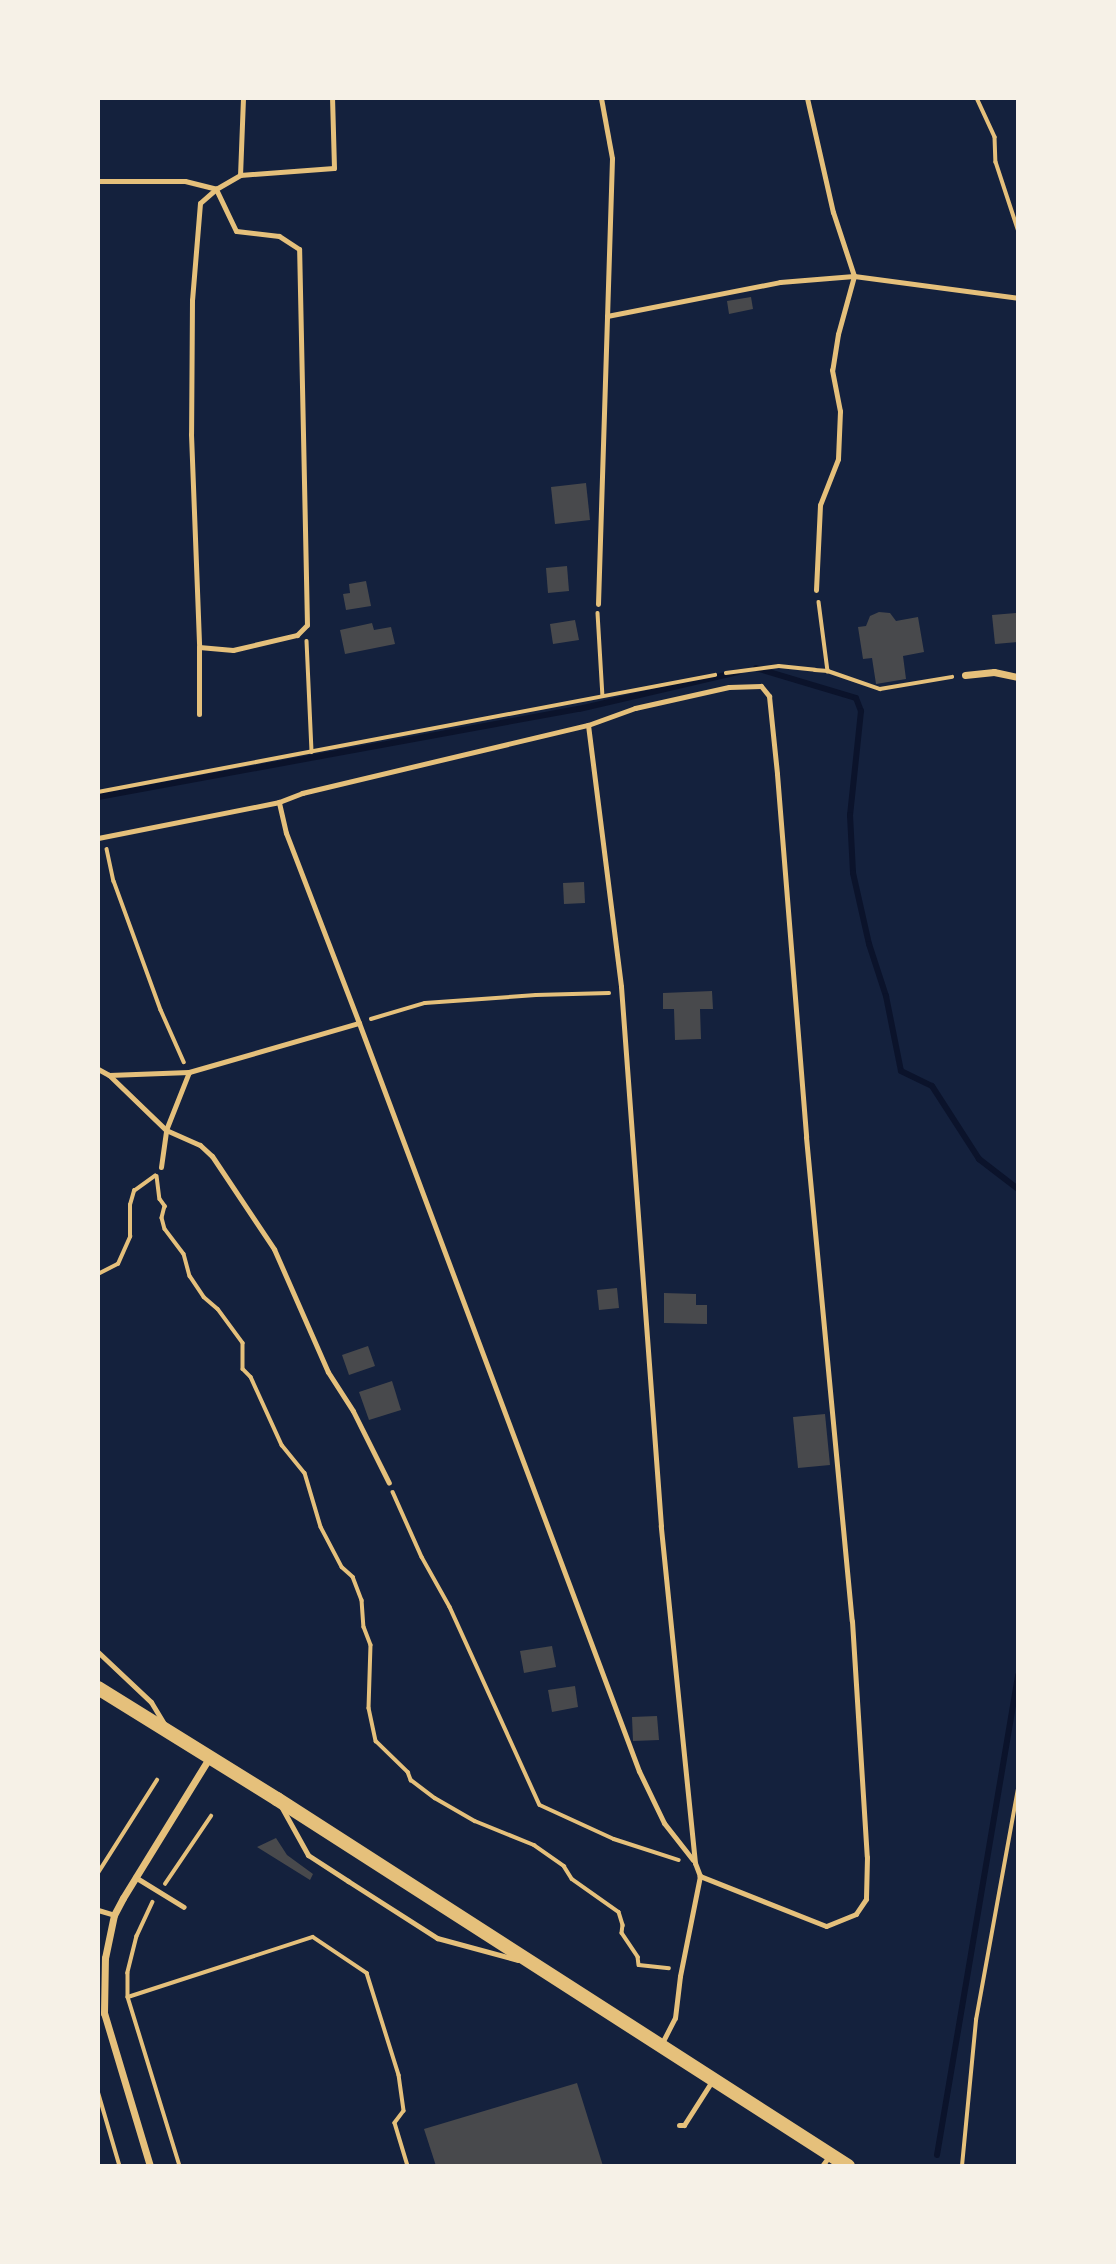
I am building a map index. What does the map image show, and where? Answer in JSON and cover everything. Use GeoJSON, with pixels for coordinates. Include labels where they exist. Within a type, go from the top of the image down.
{"type":"FeatureCollection","features":[{"type":"Feature","properties":{"kind":"main road"},"geometry":{"type":"LineString","coordinates":[[98,1688],[277,1799],[660,2046],[826,2160],[848,2166]]}},
{"type":"Feature","properties":{"kind":"street"},"geometry":{"type":"LineString","coordinates":[[965,675],[994,672],[1018,677]]}},
{"type":"Feature","properties":{"kind":"street"},"geometry":{"type":"LineString","coordinates":[[150,2166],[104,2013],[105,1958],[114,1915],[209,1758]]}},
{"type":"Feature","properties":{"kind":"lane"},"geometry":{"type":"LineString","coordinates":[[240,176],[243,98]]}},
{"type":"Feature","properties":{"kind":"lane"},"geometry":{"type":"LineString","coordinates":[[199,714],[191,434],[192,300],[200,203],[216,189],[240,176],[334,168],[332,98]]}},
{"type":"Feature","properties":{"kind":"lane"},"geometry":{"type":"LineString","coordinates":[[598,604],[612,158],[601,98]]}},
{"type":"Feature","properties":{"kind":"lane"},"geometry":{"type":"LineString","coordinates":[[807,98],[834,212],[854,276],[838,334],[832,370],[840,411],[838,459],[820,505],[816,590]]}},
{"type":"Feature","properties":{"kind":"lane"},"geometry":{"type":"LineString","coordinates":[[98,181],[185,181],[216,189]]}},
{"type":"Feature","properties":{"kind":"lane"},"geometry":{"type":"LineString","coordinates":[[199,646],[233,650],[296,635],[307,625],[299,249],[279,236],[236,231],[216,189]]}},
{"type":"Feature","properties":{"kind":"lane"},"geometry":{"type":"LineString","coordinates":[[607,316],[780,282],[854,276],[1018,298]]}},
{"type":"Feature","properties":{"kind":"lane"},"geometry":{"type":"LineString","coordinates":[[101,837],[279,802],[302,793],[588,725],[662,702],[729,687],[761,686],[769,696],[808,1163],[852,1620],[867,1857],[866,1899],[856,1914],[826,1926],[700,1876]]}},
{"type":"Feature","properties":{"kind":"lane"},"geometry":{"type":"LineString","coordinates":[[588,725],[622,993],[661,1526],[695,1863],[700,1876],[675,2018],[660,2046]]}},
{"type":"Feature","properties":{"kind":"lane"},"geometry":{"type":"LineString","coordinates":[[279,802],[286,833],[639,1771],[664,1823],[695,1863]]}},
{"type":"Feature","properties":{"kind":"lane"},"geometry":{"type":"LineString","coordinates":[[109,1075],[190,1072],[359,1023]]}},
{"type":"Feature","properties":{"kind":"lane"},"geometry":{"type":"LineString","coordinates":[[98,1069],[109,1075],[166,1130],[200,1145],[212,1156],[274,1249],[328,1372],[353,1411],[389,1483]]}},
{"type":"Feature","properties":{"kind":"lane"},"geometry":{"type":"LineString","coordinates":[[162,1167],[166,1130],[190,1072]]}},
{"type":"Feature","properties":{"kind":"lane"},"geometry":{"type":"LineString","coordinates":[[98,1652],[151,1702],[169,1733]]}},
{"type":"Feature","properties":{"kind":"lane"},"geometry":{"type":"LineString","coordinates":[[277,1799],[308,1855],[437,1938],[529,1963]]}},
{"type":"Feature","properties":{"kind":"lane"},"geometry":{"type":"LineString","coordinates":[[135,1877],[184,1907]]}},
{"type":"Feature","properties":{"kind":"lane"},"geometry":{"type":"LineString","coordinates":[[98,1910],[114,1915]]}},
{"type":"Feature","properties":{"kind":"lane"},"geometry":{"type":"LineString","coordinates":[[679,2125],[684,2125],[712,2081]]}},
{"type":"Feature","properties":{"kind":"path"},"geometry":{"type":"LineString","coordinates":[[977,98],[995,137],[996,162],[1018,229]]}},
{"type":"Feature","properties":{"kind":"path"},"geometry":{"type":"LineString","coordinates":[[816,590],[828,671]]}},
{"type":"Feature","properties":{"kind":"path"},"geometry":{"type":"LineString","coordinates":[[598,604],[603,696]]}},
{"type":"Feature","properties":{"kind":"path"},"geometry":{"type":"LineString","coordinates":[[307,625],[312,752]]}},
{"type":"Feature","properties":{"kind":"path"},"geometry":{"type":"LineString","coordinates":[[98,792],[751,668],[779,666],[828,671],[880,689],[965,675]]}},
{"type":"Feature","properties":{"kind":"path"},"geometry":{"type":"LineString","coordinates":[[101,837],[114,881],[161,1010],[190,1072]]}},
{"type":"Feature","properties":{"kind":"path"},"geometry":{"type":"LineString","coordinates":[[359,1023],[425,1003],[536,995],[622,993]]}},
{"type":"Feature","properties":{"kind":"path"},"geometry":{"type":"LineString","coordinates":[[98,1274],[118,1264],[131,1237],[130,1205],[134,1191],[162,1167]]}},
{"type":"Feature","properties":{"kind":"path"},"geometry":{"type":"LineString","coordinates":[[157,1173],[160,1199],[165,1206],[162,1218],[165,1229],[184,1254],[190,1276],[204,1297],[219,1309],[243,1343],[243,1369],[251,1377],[282,1445],[305,1474],[321,1527],[342,1567],[353,1577],[362,1600],[364,1627],[371,1645],[369,1708],[376,1741],[408,1772],[411,1780],[435,1798],[475,1821],[534,1845],[564,1866],[572,1879],[619,1912],[623,1924],[622,1933],[638,1957],[639,1965],[659,1965],[681,1973]]}},
{"type":"Feature","properties":{"kind":"path"},"geometry":{"type":"LineString","coordinates":[[389,1483],[422,1557],[450,1607],[540,1805],[614,1839],[669,1859],[695,1863]]}},
{"type":"Feature","properties":{"kind":"path"},"geometry":{"type":"LineString","coordinates":[[98,1873],[157,1780]]}},
{"type":"Feature","properties":{"kind":"path"},"geometry":{"type":"LineString","coordinates":[[962,2166],[976,2020],[1018,1789]]}},
{"type":"Feature","properties":{"kind":"path"},"geometry":{"type":"LineString","coordinates":[[180,2166],[128,1997],[128,1973],[146,1911],[211,1816]]}},
{"type":"Feature","properties":{"kind":"path"},"geometry":{"type":"LineString","coordinates":[[128,1997],[313,1937],[367,1973],[398,2075],[404,2111],[395,2123],[408,2166]]}},
{"type":"Feature","properties":{"kind":"path"},"geometry":{"type":"LineString","coordinates":[[98,2091],[120,2166]]}},
{"type":"Feature","properties":{"kind":"building"},"geometry":{"type":"Polygon","coordinates":[[[751,297],[753,309],[729,314],[727,301],[751,297]]]}},
{"type":"Feature","properties":{"kind":"building"},"geometry":{"type":"Polygon","coordinates":[[[586,483],[590,520],[555,524],[551,487],[586,483]]]}},
{"type":"Feature","properties":{"kind":"building"},"geometry":{"type":"Polygon","coordinates":[[[567,566],[569,591],[548,593],[546,568],[567,566]]]}},
{"type":"Feature","properties":{"kind":"building"},"geometry":{"type":"Polygon","coordinates":[[[366,581],[371,606],[346,610],[343,594],[350,593],[349,584],[366,581]]]}},
{"type":"Feature","properties":{"kind":"building"},"geometry":{"type":"Polygon","coordinates":[[[879,612],[890,613],[896,621],[918,617],[924,652],[903,656],[906,679],[876,684],[872,658],[863,659],[858,627],[866,626],[870,616],[879,612]]]}},
{"type":"Feature","properties":{"kind":"building"},"geometry":{"type":"Polygon","coordinates":[[[1016,613],[1018,642],[995,644],[992,615],[1016,613]]]}},
{"type":"Feature","properties":{"kind":"building"},"geometry":{"type":"Polygon","coordinates":[[[575,620],[579,640],[553,644],[550,624],[575,620]]]}},
{"type":"Feature","properties":{"kind":"building"},"geometry":{"type":"Polygon","coordinates":[[[372,623],[374,630],[391,627],[395,644],[345,654],[340,630],[372,623]]]}},
{"type":"Feature","properties":{"kind":"building"},"geometry":{"type":"Polygon","coordinates":[[[584,882],[585,903],[564,904],[563,883],[584,882]]]}},
{"type":"Feature","properties":{"kind":"building"},"geometry":{"type":"Polygon","coordinates":[[[712,991],[713,1009],[700,1009],[701,1039],[675,1040],[674,1009],[663,1009],[663,993],[712,991]]]}},
{"type":"Feature","properties":{"kind":"building"},"geometry":{"type":"Polygon","coordinates":[[[617,1288],[619,1308],[599,1310],[597,1290],[617,1288]]]}},
{"type":"Feature","properties":{"kind":"building"},"geometry":{"type":"Polygon","coordinates":[[[664,1293],[696,1294],[696,1305],[707,1305],[707,1324],[664,1323],[664,1293]]]}},
{"type":"Feature","properties":{"kind":"building"},"geometry":{"type":"Polygon","coordinates":[[[368,1346],[375,1366],[349,1375],[342,1355],[368,1346]]]}},
{"type":"Feature","properties":{"kind":"building"},"geometry":{"type":"Polygon","coordinates":[[[392,1381],[401,1410],[369,1420],[359,1392],[392,1381]]]}},
{"type":"Feature","properties":{"kind":"building"},"geometry":{"type":"Polygon","coordinates":[[[825,1414],[830,1465],[798,1468],[793,1417],[825,1414]]]}},
{"type":"Feature","properties":{"kind":"building"},"geometry":{"type":"Polygon","coordinates":[[[552,1646],[556,1667],[524,1673],[520,1651],[552,1646]]]}},
{"type":"Feature","properties":{"kind":"building"},"geometry":{"type":"Polygon","coordinates":[[[575,1686],[578,1707],[552,1712],[548,1690],[575,1686]]]}},
{"type":"Feature","properties":{"kind":"building"},"geometry":{"type":"Polygon","coordinates":[[[657,1716],[659,1740],[633,1741],[632,1717],[657,1716]]]}},
{"type":"Feature","properties":{"kind":"building"},"geometry":{"type":"Polygon","coordinates":[[[276,1838],[287,1855],[313,1874],[310,1880],[257,1847],[276,1838]]]}},
{"type":"Feature","properties":{"kind":"building"},"geometry":{"type":"Polygon","coordinates":[[[577,2083],[603,2166],[436,2166],[424,2129],[577,2083]]]}},
{"type":"Feature","properties":{"kind":"waterway"},"geometry":{"type":"LineString","coordinates":[[756,668],[856,698],[861,711],[850,815],[853,873],[869,944],[886,996],[901,1071],[932,1086],[979,1159],[1018,1189]]}},
{"type":"Feature","properties":{"kind":"waterway"},"geometry":{"type":"LineString","coordinates":[[98,797],[579,709],[738,672]]}},
{"type":"Feature","properties":{"kind":"waterway"},"geometry":{"type":"LineString","coordinates":[[937,2155],[1018,1675]]}}]}
